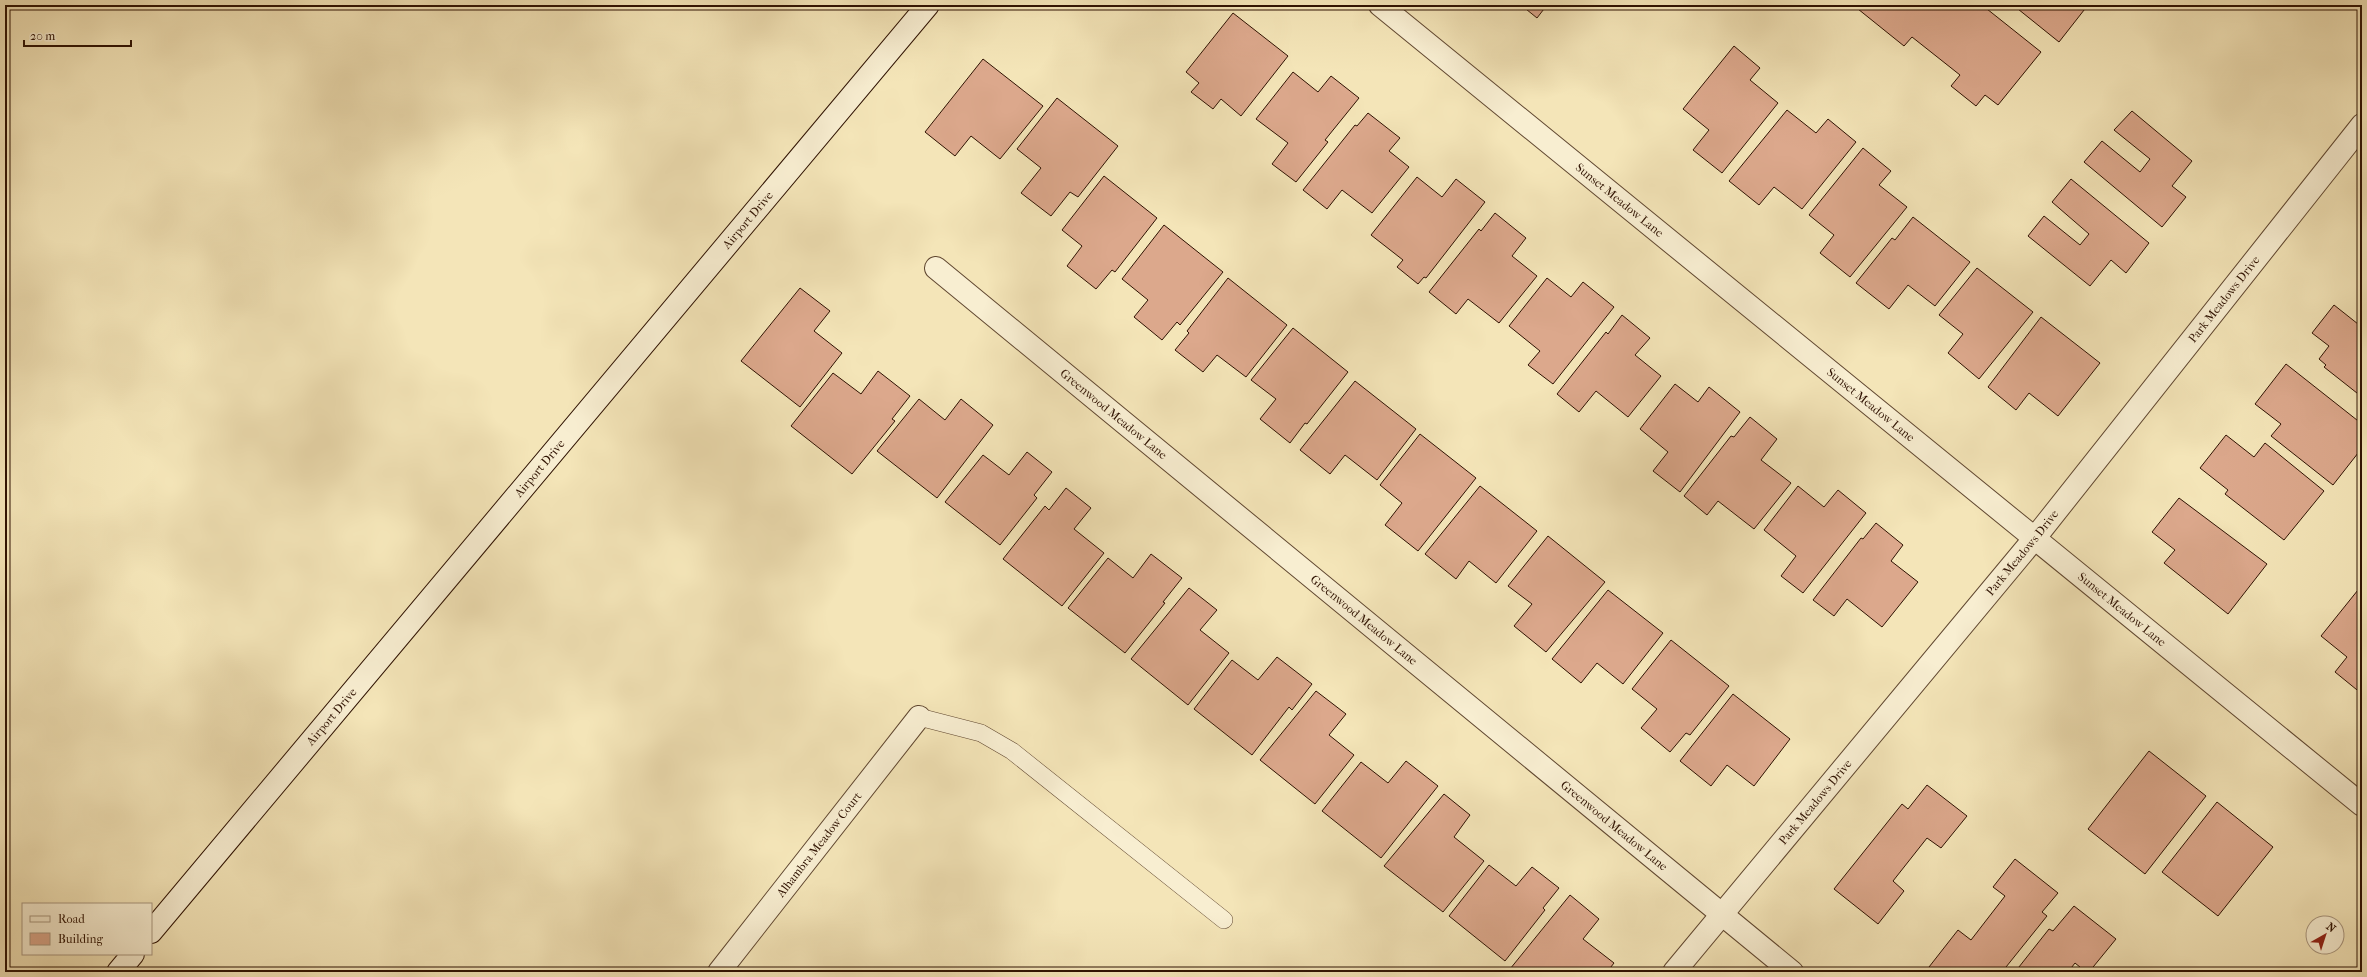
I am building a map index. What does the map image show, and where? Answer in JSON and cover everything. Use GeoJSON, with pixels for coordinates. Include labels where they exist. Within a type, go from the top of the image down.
{"type":"FeatureCollection","features":[{"type":"Feature","properties":{"kind":"street","name":"Airport Drive"},"geometry":{"type":"LineString","coordinates":[[152,931],[928,5]]}},
{"type":"Feature","properties":{"kind":"street","name":"Sunset Meadow Lane"},"geometry":{"type":"LineString","coordinates":[[1380,5],[2362,805]]}},
{"type":"Feature","properties":{"kind":"street","name":"Park Meadows Drive"},"geometry":{"type":"LineString","coordinates":[[1674,972],[2034,539],[2362,126]]}},
{"type":"Feature","properties":{"kind":"street","name":"Greenwood Meadow Lane"},"geometry":{"type":"LineString","coordinates":[[936,268],[1792,972]]}},
{"type":"Feature","properties":{"kind":"street","name":"Alhambra Meadow Court"},"geometry":{"type":"LineString","coordinates":[[719,972],[920,717]]}},
{"type":"Feature","properties":{"kind":"street"},"geometry":{"type":"LineString","coordinates":[[118,972],[132,955]]}},
{"type":"Feature","properties":{"kind":"lane"},"geometry":{"type":"LineString","coordinates":[[920,717],[981,733],[1012,751],[1224,920]]}},
{"type":"Feature","properties":{"kind":"building"},"geometry":{"type":"Polygon","coordinates":[[[1521,5],[1547,5],[1537,18],[1521,5]]]}},
{"type":"Feature","properties":{"kind":"building"},"geometry":{"type":"Polygon","coordinates":[[[1862,5],[1982,5],[2041,52],[1998,105],[1985,95],[1976,106],[1951,86],[1960,75],[1912,37],[1904,46],[1858,9],[1862,5]]]}},
{"type":"Feature","properties":{"kind":"building"},"geometry":{"type":"Polygon","coordinates":[[[2013,5],[2088,5],[2059,42],[2013,5]]]}},
{"type":"Feature","properties":{"kind":"building"},"geometry":{"type":"Polygon","coordinates":[[[1233,13],[1288,56],[1241,116],[1221,99],[1213,109],[1191,92],[1199,83],[1186,72],[1233,13]]]}},
{"type":"Feature","properties":{"kind":"building"},"geometry":{"type":"Polygon","coordinates":[[[1734,46],[1760,68],[1750,80],[1778,103],[1722,173],[1693,150],[1709,130],[1683,109],[1734,46]]]}},
{"type":"Feature","properties":{"kind":"building"},"geometry":{"type":"Polygon","coordinates":[[[983,59],[1043,106],[1000,159],[971,136],[955,156],[925,132],[983,59]]]}},
{"type":"Feature","properties":{"kind":"building"},"geometry":{"type":"Polygon","coordinates":[[[1293,72],[1318,92],[1331,76],[1359,98],[1325,140],[1328,142],[1296,182],[1272,164],[1288,143],[1256,119],[1293,72]]]}},
{"type":"Feature","properties":{"kind":"building"},"geometry":{"type":"Polygon","coordinates":[[[1057,98],[1118,146],[1078,197],[1070,192],[1051,216],[1021,193],[1041,168],[1017,149],[1057,98]]]}},
{"type":"Feature","properties":{"kind":"building"},"geometry":{"type":"Polygon","coordinates":[[[1787,110],[1816,133],[1828,119],[1856,142],[1802,209],[1774,187],[1759,205],[1729,181],[1787,110]]]}},
{"type":"Feature","properties":{"kind":"building"},"geometry":{"type":"Polygon","coordinates":[[[2132,111],[2192,161],[2172,186],[2186,197],[2162,227],[2084,162],[2102,141],[2140,172],[2150,159],[2114,130],[2132,111]]]}},
{"type":"Feature","properties":{"kind":"building"},"geometry":{"type":"Polygon","coordinates":[[[1368,113],[1400,138],[1389,151],[1409,167],[1372,213],[1342,190],[1327,209],[1303,190],[1355,125],[1357,126],[1368,113]]]}},
{"type":"Feature","properties":{"kind":"building"},"geometry":{"type":"Polygon","coordinates":[[[1863,148],[1891,171],[1879,185],[1907,207],[1850,277],[1820,253],[1834,235],[1809,215],[1863,148]]]}},
{"type":"Feature","properties":{"kind":"building"},"geometry":{"type":"Polygon","coordinates":[[[1104,176],[1157,218],[1115,272],[1112,270],[1096,289],[1067,266],[1082,246],[1062,230],[1104,176]]]}},
{"type":"Feature","properties":{"kind":"building"},"geometry":{"type":"Polygon","coordinates":[[[1417,177],[1442,197],[1456,179],[1485,202],[1426,278],[1424,277],[1418,284],[1397,267],[1403,260],[1371,235],[1417,177]]]}},
{"type":"Feature","properties":{"kind":"building"},"geometry":{"type":"Polygon","coordinates":[[[2071,179],[2149,243],[2126,273],[2111,260],[2090,286],[2028,236],[2044,216],[2080,245],[2089,234],[2052,202],[2071,179]]]}},
{"type":"Feature","properties":{"kind":"building"},"geometry":{"type":"Polygon","coordinates":[[[1495,213],[1526,238],[1512,256],[1537,276],[1499,323],[1468,299],[1456,314],[1429,292],[1479,229],[1481,231],[1495,213]]]}},
{"type":"Feature","properties":{"kind":"building"},"geometry":{"type":"Polygon","coordinates":[[[1913,217],[1970,262],[1935,306],[1908,285],[1889,309],[1856,283],[1892,238],[1895,240],[1913,217]]]}},
{"type":"Feature","properties":{"kind":"building"},"geometry":{"type":"Polygon","coordinates":[[[1164,225],[1223,272],[1180,325],[1177,322],[1162,340],[1134,317],[1148,300],[1122,279],[1164,225]]]}},
{"type":"Feature","properties":{"kind":"building"},"geometry":{"type":"Polygon","coordinates":[[[1977,268],[2033,312],[1979,379],[1948,353],[1963,334],[1939,315],[1977,268]]]}},
{"type":"Feature","properties":{"kind":"building"},"geometry":{"type":"Polygon","coordinates":[[[1228,278],[1287,325],[1246,377],[1217,355],[1203,372],[1175,350],[1189,333],[1187,331],[1228,278]]]}},
{"type":"Feature","properties":{"kind":"building"},"geometry":{"type":"Polygon","coordinates":[[[1547,278],[1571,297],[1583,282],[1614,307],[1553,384],[1528,365],[1540,351],[1509,326],[1547,278]]]}},
{"type":"Feature","properties":{"kind":"building"},"geometry":{"type":"Polygon","coordinates":[[[800,288],[830,311],[814,331],[842,353],[800,407],[741,361],[800,288]]]}},
{"type":"Feature","properties":{"kind":"building"},"geometry":{"type":"Polygon","coordinates":[[[2334,305],[2358,324],[2362,319],[2362,397],[2324,367],[2326,365],[2319,359],[2329,346],[2312,333],[2334,305]]]}},
{"type":"Feature","properties":{"kind":"building"},"geometry":{"type":"Polygon","coordinates":[[[1622,315],[1650,338],[1635,355],[1661,376],[1628,417],[1596,391],[1579,412],[1557,394],[1606,332],[1608,334],[1622,315]]]}},
{"type":"Feature","properties":{"kind":"building"},"geometry":{"type":"Polygon","coordinates":[[[2041,317],[2100,363],[2058,416],[2029,393],[2016,410],[1988,387],[2041,317]]]}},
{"type":"Feature","properties":{"kind":"building"},"geometry":{"type":"Polygon","coordinates":[[[1293,328],[1348,372],[1290,443],[1260,419],[1276,399],[1251,380],[1293,328]]]}},
{"type":"Feature","properties":{"kind":"building"},"geometry":{"type":"Polygon","coordinates":[[[2286,364],[2362,424],[2362,448],[2333,485],[2271,436],[2281,424],[2255,404],[2286,364]]]}},
{"type":"Feature","properties":{"kind":"building"},"geometry":{"type":"Polygon","coordinates":[[[878,371],[910,396],[892,419],[895,421],[852,474],[791,426],[833,373],[861,394],[878,371]]]}},
{"type":"Feature","properties":{"kind":"building"},"geometry":{"type":"Polygon","coordinates":[[[1355,381],[1416,429],[1377,480],[1345,455],[1330,474],[1300,450],[1355,381]]]}},
{"type":"Feature","properties":{"kind":"building"},"geometry":{"type":"Polygon","coordinates":[[[1675,384],[1698,402],[1709,387],[1740,412],[1680,492],[1653,471],[1668,452],[1640,429],[1675,384]]]}},
{"type":"Feature","properties":{"kind":"building"},"geometry":{"type":"Polygon","coordinates":[[[919,399],[945,420],[961,399],[993,425],[937,498],[877,451],[919,399]]]}},
{"type":"Feature","properties":{"kind":"building"},"geometry":{"type":"Polygon","coordinates":[[[1750,417],[1777,439],[1761,460],[1791,483],[1754,529],[1718,501],[1707,515],[1684,496],[1731,436],[1734,437],[1750,417]]]}},
{"type":"Feature","properties":{"kind":"building"},"geometry":{"type":"Polygon","coordinates":[[[1420,434],[1476,478],[1418,551],[1385,525],[1402,503],[1380,485],[1420,434]]]}},
{"type":"Feature","properties":{"kind":"building"},"geometry":{"type":"Polygon","coordinates":[[[2226,435],[2254,457],[2265,443],[2324,491],[2284,540],[2225,494],[2228,490],[2200,468],[2226,435]]]}},
{"type":"Feature","properties":{"kind":"building"},"geometry":{"type":"Polygon","coordinates":[[[1027,452],[1052,472],[1034,495],[1037,498],[1000,545],[945,502],[983,455],[1009,475],[1027,452]]]}},
{"type":"Feature","properties":{"kind":"building"},"geometry":{"type":"Polygon","coordinates":[[[1480,486],[1537,531],[1496,583],[1469,561],[1456,579],[1425,554],[1480,486]]]}},
{"type":"Feature","properties":{"kind":"building"},"geometry":{"type":"Polygon","coordinates":[[[1798,486],[1824,507],[1838,490],[1866,513],[1803,593],[1781,576],[1796,556],[1764,530],[1798,486]]]}},
{"type":"Feature","properties":{"kind":"building"},"geometry":{"type":"Polygon","coordinates":[[[1066,488],[1091,508],[1074,529],[1104,553],[1062,606],[1003,559],[1045,506],[1049,510],[1066,488]]]}},
{"type":"Feature","properties":{"kind":"building"},"geometry":{"type":"Polygon","coordinates":[[[2179,498],[2267,564],[2228,614],[2164,563],[2175,550],[2152,532],[2179,498]]]}},
{"type":"Feature","properties":{"kind":"building"},"geometry":{"type":"Polygon","coordinates":[[[1876,523],[1903,545],[1891,561],[1918,582],[1882,627],[1847,599],[1834,616],[1813,600],[1861,538],[1863,539],[1876,523]]]}},
{"type":"Feature","properties":{"kind":"building"},"geometry":{"type":"Polygon","coordinates":[[[1548,536],[1605,582],[1546,652],[1514,626],[1532,604],[1508,586],[1548,536]]]}},
{"type":"Feature","properties":{"kind":"building"},"geometry":{"type":"Polygon","coordinates":[[[1151,554],[1182,578],[1163,602],[1165,603],[1125,653],[1068,608],[1108,558],[1133,578],[1151,554]]]}},
{"type":"Feature","properties":{"kind":"building"},"geometry":{"type":"Polygon","coordinates":[[[2362,585],[2362,694],[2335,672],[2347,657],[2321,636],[2362,585]]]}},
{"type":"Feature","properties":{"kind":"building"},"geometry":{"type":"Polygon","coordinates":[[[1189,588],[1217,610],[1200,630],[1229,653],[1188,705],[1131,659],[1189,588]]]}},
{"type":"Feature","properties":{"kind":"building"},"geometry":{"type":"Polygon","coordinates":[[[1608,590],[1663,633],[1623,684],[1597,663],[1581,683],[1552,659],[1608,590]]]}},
{"type":"Feature","properties":{"kind":"building"},"geometry":{"type":"Polygon","coordinates":[[[1671,640],[1729,686],[1690,735],[1686,733],[1670,752],[1641,728],[1657,709],[1632,689],[1671,640]]]}},
{"type":"Feature","properties":{"kind":"building"},"geometry":{"type":"Polygon","coordinates":[[[1277,657],[1312,684],[1292,710],[1289,707],[1252,755],[1194,709],[1232,660],[1258,680],[1277,657]]]}},
{"type":"Feature","properties":{"kind":"building"},"geometry":{"type":"Polygon","coordinates":[[[1316,691],[1346,714],[1329,735],[1354,755],[1315,804],[1260,760],[1316,691]]]}},
{"type":"Feature","properties":{"kind":"building"},"geometry":{"type":"Polygon","coordinates":[[[1733,694],[1790,739],[1754,786],[1727,765],[1711,786],[1680,761],[1733,694]]]}},
{"type":"Feature","properties":{"kind":"building"},"geometry":{"type":"Polygon","coordinates":[[[2149,751],[2206,796],[2145,874],[2088,829],[2149,751]]]}},
{"type":"Feature","properties":{"kind":"building"},"geometry":{"type":"Polygon","coordinates":[[[1406,761],[1438,786],[1381,858],[1322,811],[1361,762],[1388,783],[1406,761]]]}},
{"type":"Feature","properties":{"kind":"building"},"geometry":{"type":"Polygon","coordinates":[[[1927,785],[1967,816],[1941,848],[1927,838],[1893,881],[1904,891],[1878,924],[1834,889],[1902,804],[1908,809],[1927,785]]]}},
{"type":"Feature","properties":{"kind":"building"},"geometry":{"type":"Polygon","coordinates":[[[1444,794],[1470,815],[1454,837],[1484,861],[1443,912],[1384,866],[1444,794]]]}},
{"type":"Feature","properties":{"kind":"building"},"geometry":{"type":"Polygon","coordinates":[[[2217,802],[2273,847],[2218,916],[2162,872],[2217,802]]]}},
{"type":"Feature","properties":{"kind":"building"},"geometry":{"type":"Polygon","coordinates":[[[2015,859],[2058,893],[2042,912],[2047,916],[2002,972],[1936,972],[1929,967],[1958,930],[1971,940],[2005,896],[1993,887],[2015,859]]]}},
{"type":"Feature","properties":{"kind":"building"},"geometry":{"type":"Polygon","coordinates":[[[1489,865],[1516,886],[1532,867],[1559,888],[1543,908],[1545,910],[1505,961],[1449,916],[1489,865]]]}},
{"type":"Feature","properties":{"kind":"building"},"geometry":{"type":"Polygon","coordinates":[[[1570,895],[1599,919],[1583,939],[1614,963],[1607,972],[1514,972],[1510,969],[1570,895]]]}},
{"type":"Feature","properties":{"kind":"building"},"geometry":{"type":"Polygon","coordinates":[[[2074,906],[2116,939],[2089,972],[2086,972],[2075,963],[2068,972],[2015,972],[2049,929],[2053,931],[2074,906]]]}}]}
